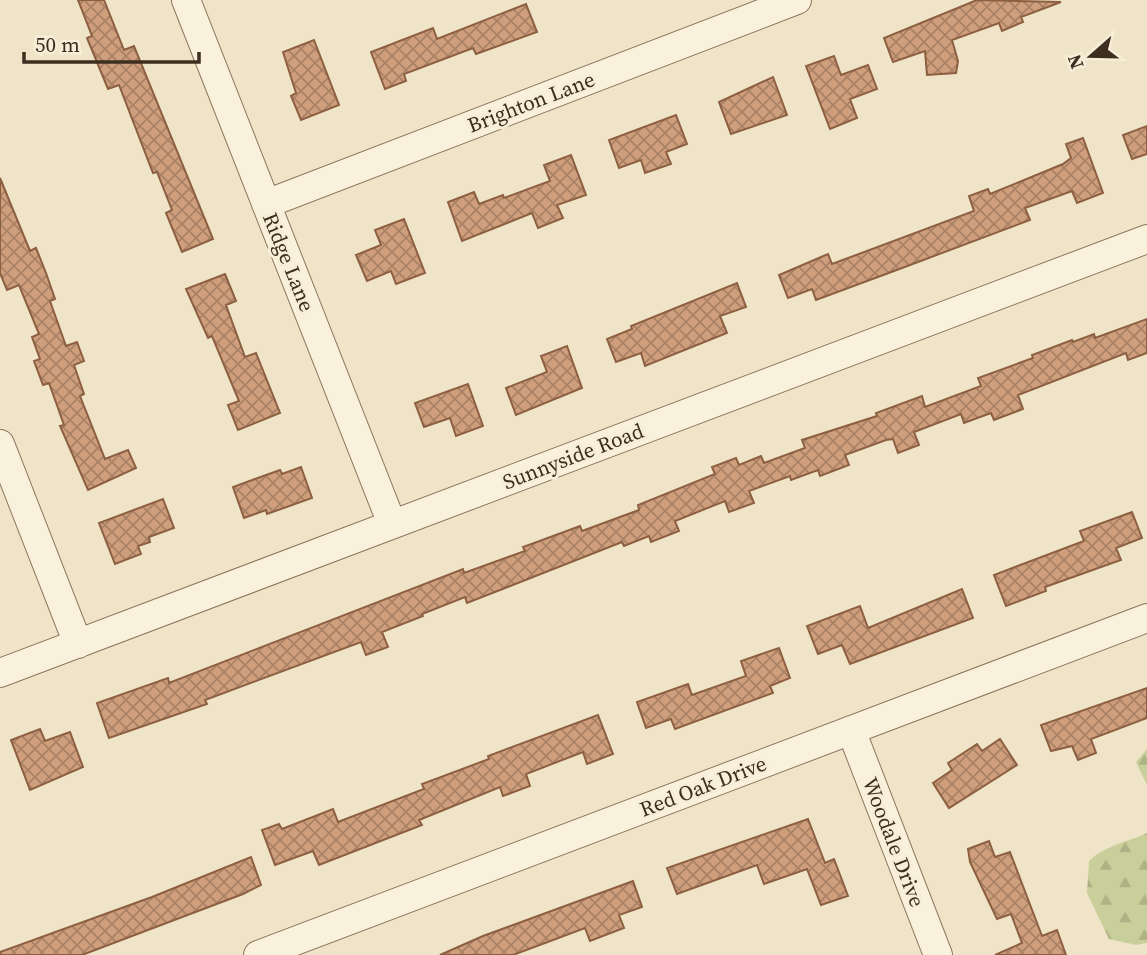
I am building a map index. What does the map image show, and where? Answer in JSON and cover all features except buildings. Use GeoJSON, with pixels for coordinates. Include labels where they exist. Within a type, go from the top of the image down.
{"type":"FeatureCollection","features":[{"type":"Feature","properties":{"kind":"street","name":"Ridge Lane"},"geometry":{"type":"LineString","coordinates":[[186,0],[392,524]]}},
{"type":"Feature","properties":{"kind":"street","name":"Brighton Lane"},"geometry":{"type":"LineString","coordinates":[[266,204],[797,0]]}},
{"type":"Feature","properties":{"kind":"street","name":"Sunnyside Road"},"geometry":{"type":"LineString","coordinates":[[0,673],[1147,239]]}},
{"type":"Feature","properties":{"kind":"street"},"geometry":{"type":"LineString","coordinates":[[0,443],[78,644]]}},
{"type":"Feature","properties":{"kind":"street","name":"Red Oak Drive"},"geometry":{"type":"LineString","coordinates":[[258,955],[1147,618]]}},
{"type":"Feature","properties":{"kind":"street","name":"Woodale Drive"},"geometry":{"type":"LineString","coordinates":[[851,730],[938,955]]}},
{"type":"Feature","properties":{"kind":"green space"},"geometry":{"type":"Polygon","coordinates":[[[1147,749],[1147,785],[1136,762],[1147,749]]]}},
{"type":"Feature","properties":{"kind":"green space"},"geometry":{"type":"Polygon","coordinates":[[[1147,833],[1147,943],[1136,945],[1109,939],[1087,893],[1089,861],[1109,848],[1147,833]]]}}]}
